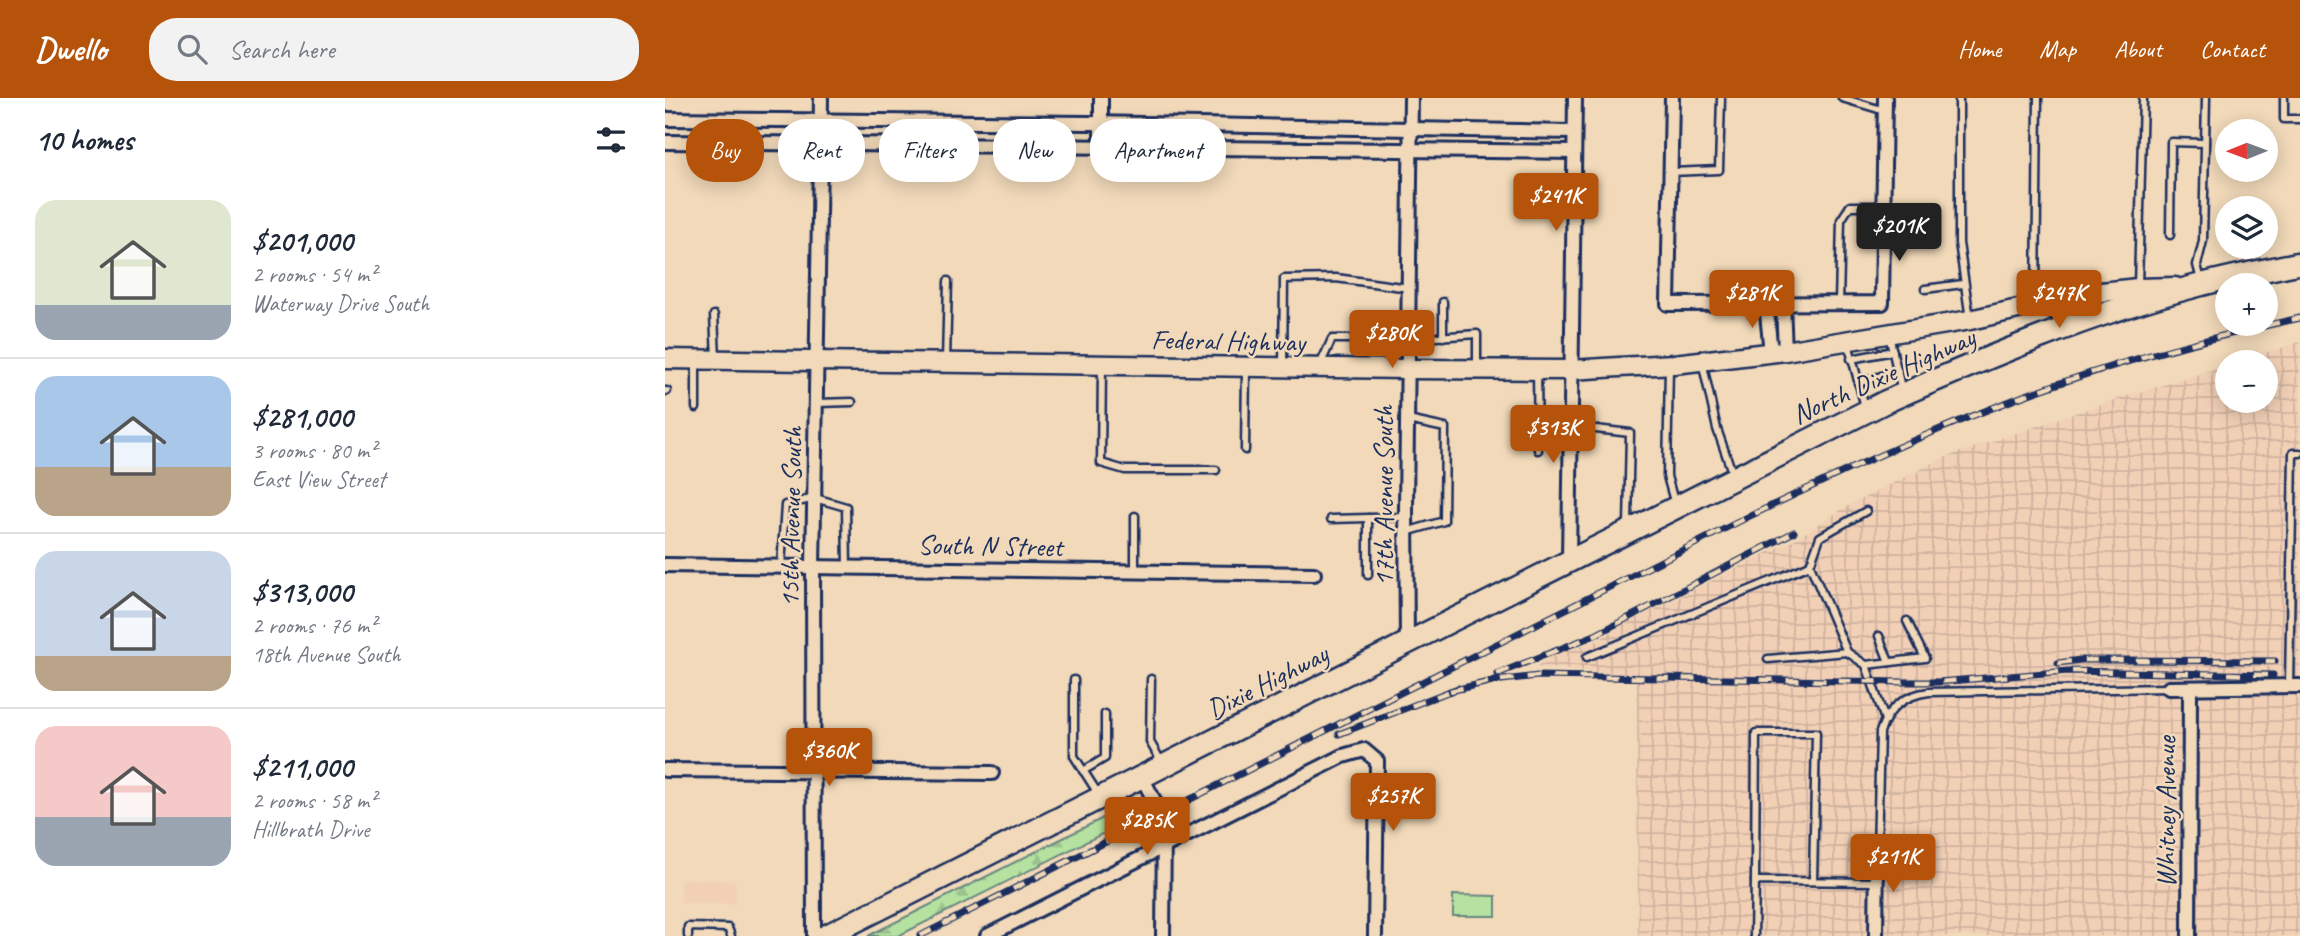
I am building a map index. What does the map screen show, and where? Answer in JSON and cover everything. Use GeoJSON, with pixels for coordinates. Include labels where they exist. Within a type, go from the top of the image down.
{"type":"FeatureCollection","features":[{"type":"Feature","properties":{"kind":"main road","name":"North Dixie Highway"},"geometry":{"type":"LineString","coordinates":[[1734,477],[1902,394],[2012,348],[2091,319],[2197,286],[2300,263]]}},
{"type":"Feature","properties":{"kind":"main road","name":"Federal Highway"},"geometry":{"type":"LineString","coordinates":[[665,359],[1571,370],[1702,361],[1847,341],[1891,343],[1970,320],[2083,294],[2138,288],[2197,286]]}},
{"type":"Feature","properties":{"kind":"main road","name":"Federal Highway"},"geometry":{"type":"LineString","coordinates":[[2036,304],[2091,319]]}},
{"type":"Feature","properties":{"kind":"main road","name":"Dixie Highway"},"geometry":{"type":"LineString","coordinates":[[826,936],[1734,477]]}},
{"type":"Feature","properties":{"kind":"street","name":"15th Avenue South"},"geometry":{"type":"LineString","coordinates":[[821,98],[821,119]]}},
{"type":"Feature","properties":{"kind":"street"},"geometry":{"type":"LineString","coordinates":[[1101,98],[1101,119]]}},
{"type":"Feature","properties":{"kind":"street","name":"17th Avenue South"},"geometry":{"type":"LineString","coordinates":[[1407,642],[1411,98]]}},
{"type":"Feature","properties":{"kind":"street"},"geometry":{"type":"LineString","coordinates":[[1569,561],[1575,98]]}},
{"type":"Feature","properties":{"kind":"street"},"geometry":{"type":"LineString","coordinates":[[1672,98],[1668,304],[1882,303],[1885,104]]}},
{"type":"Feature","properties":{"kind":"street"},"geometry":{"type":"LineString","coordinates":[[665,119],[778,120]]}},
{"type":"Feature","properties":{"kind":"street"},"geometry":{"type":"LineString","coordinates":[[865,121],[1090,123]]}},
{"type":"Feature","properties":{"kind":"street"},"geometry":{"type":"LineString","coordinates":[[1226,126],[1574,132]]}},
{"type":"Feature","properties":{"kind":"street"},"geometry":{"type":"LineString","coordinates":[[665,142],[778,143]]}},
{"type":"Feature","properties":{"kind":"street"},"geometry":{"type":"LineString","coordinates":[[865,145],[1090,148]]}},
{"type":"Feature","properties":{"kind":"street"},"geometry":{"type":"LineString","coordinates":[[1226,148],[1573,152]]}},
{"type":"Feature","properties":{"kind":"street","name":"15th Avenue South"},"geometry":{"type":"LineString","coordinates":[[814,936],[813,567],[820,182]]}},
{"type":"Feature","properties":{"kind":"street"},"geometry":{"type":"LineString","coordinates":[[1766,304],[1778,352]]}},
{"type":"Feature","properties":{"kind":"street"},"geometry":{"type":"LineString","coordinates":[[1778,352],[1783,304]]}},
{"type":"Feature","properties":{"kind":"street","name":"South N Street"},"geometry":{"type":"LineString","coordinates":[[665,565],[1314,574]]}},
{"type":"Feature","properties":{"kind":"street"},"geometry":{"type":"LineString","coordinates":[[2169,688],[2294,687]]}},
{"type":"Feature","properties":{"kind":"street","name":"Whitney Avenue"},"geometry":{"type":"LineString","coordinates":[[2189,936],[2190,688]]}},
{"type":"Feature","properties":{"kind":"street"},"geometry":{"type":"LineString","coordinates":[[987,936],[1343,757],[1364,750],[1377,761],[1375,936]]}},
{"type":"Feature","properties":{"kind":"street"},"geometry":{"type":"LineString","coordinates":[[665,770],[992,773]]}},
{"type":"Feature","properties":{"kind":"street"},"geometry":{"type":"LineString","coordinates":[[1141,775],[1161,814],[1164,827],[1163,936]]}},
{"type":"Feature","properties":{"kind":"street"},"geometry":{"type":"LineString","coordinates":[[1876,936],[1877,851]]}},
{"type":"Feature","properties":{"kind":"lane"},"geometry":{"type":"LineString","coordinates":[[1671,172],[1719,170],[1721,98]]}},
{"type":"Feature","properties":{"kind":"lane"},"geometry":{"type":"LineString","coordinates":[[1842,98],[1885,104]]}},
{"type":"Feature","properties":{"kind":"lane"},"geometry":{"type":"LineString","coordinates":[[1959,98],[1959,243],[1970,320]]}},
{"type":"Feature","properties":{"kind":"lane"},"geometry":{"type":"LineString","coordinates":[[2036,304],[2038,98]]}},
{"type":"Feature","properties":{"kind":"lane"},"geometry":{"type":"LineString","coordinates":[[2138,288],[2143,98]]}},
{"type":"Feature","properties":{"kind":"lane"},"geometry":{"type":"LineString","coordinates":[[2197,286],[2197,265],[2203,241],[2206,98]]}},
{"type":"Feature","properties":{"kind":"lane"},"geometry":{"type":"LineString","coordinates":[[2284,98],[2284,119],[2300,119]]}},
{"type":"Feature","properties":{"kind":"lane"},"geometry":{"type":"LineString","coordinates":[[2170,235],[2171,142],[2205,142]]}},
{"type":"Feature","properties":{"kind":"lane"},"geometry":{"type":"LineString","coordinates":[[1839,305],[1840,220],[1850,206],[1883,206]]}},
{"type":"Feature","properties":{"kind":"lane"},"geometry":{"type":"LineString","coordinates":[[1283,368],[1285,279],[1336,278],[1409,288]]}},
{"type":"Feature","properties":{"kind":"lane"},"geometry":{"type":"LineString","coordinates":[[946,363],[948,281]]}},
{"type":"Feature","properties":{"kind":"lane"},"geometry":{"type":"LineString","coordinates":[[1925,289],[1963,284]]}},
{"type":"Feature","properties":{"kind":"lane"},"geometry":{"type":"LineString","coordinates":[[1443,302],[1443,337]]}},
{"type":"Feature","properties":{"kind":"lane"},"geometry":{"type":"LineString","coordinates":[[714,315],[716,360]]}},
{"type":"Feature","properties":{"kind":"lane"},"geometry":{"type":"LineString","coordinates":[[1318,368],[1332,339],[1409,339],[1477,334],[1478,369]]}},
{"type":"Feature","properties":{"kind":"lane"},"geometry":{"type":"LineString","coordinates":[[1847,341],[1866,411]]}},
{"type":"Feature","properties":{"kind":"lane"},"geometry":{"type":"LineString","coordinates":[[1851,359],[1891,343],[1902,394]]}},
{"type":"Feature","properties":{"kind":"lane"},"geometry":{"type":"LineString","coordinates":[[696,360],[696,408]]}},
{"type":"Feature","properties":{"kind":"lane"},"geometry":{"type":"LineString","coordinates":[[1702,361],[1717,429],[1734,477]]}},
{"type":"Feature","properties":{"kind":"lane"},"geometry":{"type":"LineString","coordinates":[[1669,364],[1667,476],[1676,506]]}},
{"type":"Feature","properties":{"kind":"lane"},"geometry":{"type":"LineString","coordinates":[[1102,365],[1101,463],[1125,470],[1216,470]]}},
{"type":"Feature","properties":{"kind":"lane"},"geometry":{"type":"LineString","coordinates":[[1245,450],[1247,367]]}},
{"type":"Feature","properties":{"kind":"lane"},"geometry":{"type":"LineString","coordinates":[[1537,369],[1538,450]]}},
{"type":"Feature","properties":{"kind":"lane"},"geometry":{"type":"LineString","coordinates":[[1858,383],[1898,370]]}},
{"type":"Feature","properties":{"kind":"lane"},"geometry":{"type":"LineString","coordinates":[[817,403],[852,402]]}},
{"type":"Feature","properties":{"kind":"lane"},"geometry":{"type":"LineString","coordinates":[[1406,532],[1444,521],[1445,428],[1408,420]]}},
{"type":"Feature","properties":{"kind":"lane"},"geometry":{"type":"LineString","coordinates":[[1570,426],[1630,433],[1627,531]]}},
{"type":"Feature","properties":{"kind":"lane"},"geometry":{"type":"LineString","coordinates":[[2294,687],[2290,638],[2294,453],[2300,453]]}},
{"type":"Feature","properties":{"kind":"lane"},"geometry":{"type":"LineString","coordinates":[[781,566],[785,505],[815,498],[846,507],[847,568]]}},
{"type":"Feature","properties":{"kind":"lane"},"geometry":{"type":"LineString","coordinates":[[1866,511],[1820,537],[1810,565],[1847,652],[1866,665],[1885,720]]}},
{"type":"Feature","properties":{"kind":"lane"},"geometry":{"type":"LineString","coordinates":[[1135,516],[1135,572]]}},
{"type":"Feature","properties":{"kind":"lane"},"geometry":{"type":"LineString","coordinates":[[1331,519],[1406,517]]}},
{"type":"Feature","properties":{"kind":"lane"},"geometry":{"type":"LineString","coordinates":[[1368,518],[1368,575]]}},
{"type":"Feature","properties":{"kind":"lane"},"geometry":{"type":"LineString","coordinates":[[1587,657],[1810,565]]}},
{"type":"Feature","properties":{"kind":"lane"},"geometry":{"type":"LineString","coordinates":[[1866,665],[1925,658],[1907,621]]}},
{"type":"Feature","properties":{"kind":"lane"},"geometry":{"type":"LineString","coordinates":[[1879,636],[1889,662]]}},
{"type":"Feature","properties":{"kind":"lane"},"geometry":{"type":"LineString","coordinates":[[2290,638],[2300,638]]}},
{"type":"Feature","properties":{"kind":"lane"},"geometry":{"type":"LineString","coordinates":[[1768,659],[1847,652]]}},
{"type":"Feature","properties":{"kind":"lane"},"geometry":{"type":"LineString","coordinates":[[1151,679],[1150,742],[1163,764]]}},
{"type":"Feature","properties":{"kind":"lane"},"geometry":{"type":"LineString","coordinates":[[1074,680],[1074,756],[1100,796]]}},
{"type":"Feature","properties":{"kind":"lane"},"geometry":{"type":"LineString","coordinates":[[1877,851],[1878,743],[1885,720],[1901,701],[1919,694],[2169,688]]}},
{"type":"Feature","properties":{"kind":"lane"},"geometry":{"type":"LineString","coordinates":[[1083,771],[1105,758],[1105,714]]}},
{"type":"Feature","properties":{"kind":"lane"},"geometry":{"type":"LineString","coordinates":[[1754,936],[1756,733],[1816,733],[1813,881]]}},
{"type":"Feature","properties":{"kind":"lane"},"geometry":{"type":"LineString","coordinates":[[1755,881],[1877,882]]}},
{"type":"Feature","properties":{"kind":"lane"},"geometry":{"type":"LineString","coordinates":[[688,936],[688,927],[728,928],[731,936]]}},
{"type":"Feature","properties":{"kind":"shaded area"},"geometry":{"type":"Polygon","coordinates":[[[2300,342],[2300,936],[1638,936],[1637,675],[1536,667],[1555,653],[1597,641],[1625,624],[1797,538],[1844,508],[1943,458],[2215,369],[2215,413],[2278,413],[2278,350],[2274,350],[2300,342]]]}},
{"type":"Feature","properties":{"kind":"shaded area"},"geometry":{"type":"Polygon","coordinates":[[[681,879],[735,881],[736,904],[681,903],[681,879]]]}},
{"type":"Feature","properties":{"kind":"green space"},"geometry":{"type":"Polygon","coordinates":[[[1129,805],[1140,812],[1138,816],[898,936],[868,936],[1129,805]]]}},
{"type":"Feature","properties":{"kind":"green space"},"geometry":{"type":"Polygon","coordinates":[[[1453,895],[1496,896],[1496,916],[1453,916],[1453,895]]]}},
{"type":"Feature","properties":{"kind":"railway"},"geometry":{"type":"LineString","coordinates":[[920,936],[1748,517],[1873,458],[2073,378],[2186,345],[2300,318]]}},
{"type":"Feature","properties":{"kind":"railway"},"geometry":{"type":"LineString","coordinates":[[1497,674],[1595,635],[1794,532]]}},
{"type":"Feature","properties":{"kind":"railway"},"geometry":{"type":"LineString","coordinates":[[2058,663],[2080,660],[2275,661]]}},
{"type":"Feature","properties":{"kind":"railway"},"geometry":{"type":"LineString","coordinates":[[1450,691],[1493,681],[1538,676],[1938,682],[2068,671],[2273,675]]}},
{"type":"Feature","properties":{"kind":"railway"},"geometry":{"type":"LineString","coordinates":[[1339,734],[1458,688]]}}]}
